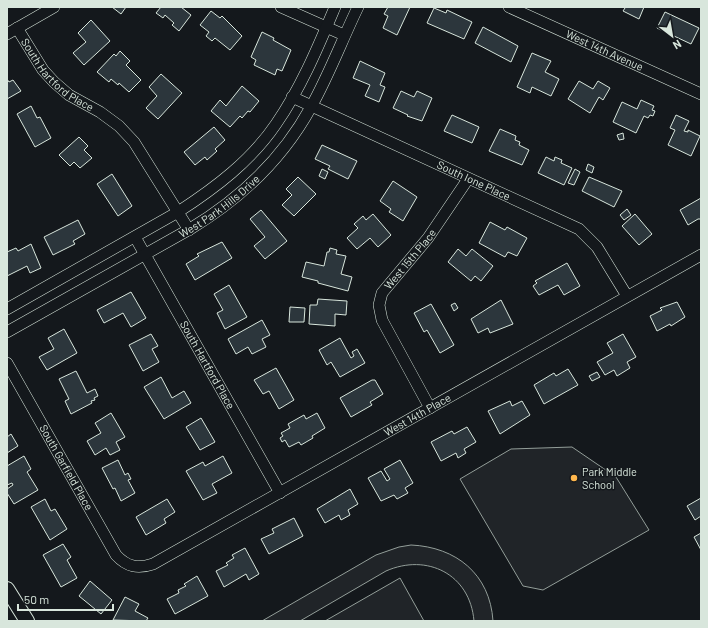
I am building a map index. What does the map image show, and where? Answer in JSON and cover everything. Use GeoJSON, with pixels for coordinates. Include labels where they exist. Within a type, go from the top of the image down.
{"type":"FeatureCollection","features":[{"type":"Feature","properties":{"kind":"street"},"geometry":{"type":"LineString","coordinates":[[7,34],[54,7]]}},
{"type":"Feature","properties":{"kind":"street"},"geometry":{"type":"LineString","coordinates":[[281,7],[344,35]]}},
{"type":"Feature","properties":{"kind":"street","name":"West Park Hills Drive"},"geometry":{"type":"LineString","coordinates":[[7,309],[178,212],[201,197],[241,165],[276,125],[292,97],[335,7]]}},
{"type":"Feature","properties":{"kind":"street","name":"West Park Hills Drive"},"geometry":{"type":"LineString","coordinates":[[7,332],[189,230],[215,213],[252,183],[284,148],[312,106],[358,7]]}},
{"type":"Feature","properties":{"kind":"street","name":"West 14th Avenue"},"geometry":{"type":"LineString","coordinates":[[509,7],[701,94]]}},
{"type":"Feature","properties":{"kind":"street","name":"South Hartford Place"},"geometry":{"type":"LineString","coordinates":[[17,28],[43,70],[54,82],[69,95],[100,112],[119,126],[134,142],[189,230]]}},
{"type":"Feature","properties":{"kind":"street","name":"South Ione Place"},"geometry":{"type":"LineString","coordinates":[[292,97],[579,229],[597,247],[627,296]]}},
{"type":"Feature","properties":{"kind":"street","name":"West 15th Place"},"geometry":{"type":"LineString","coordinates":[[430,408],[382,320],[379,311],[380,300],[385,289],[428,238],[468,179]]}},
{"type":"Feature","properties":{"kind":"street","name":"South Hartford Place"},"geometry":{"type":"LineString","coordinates":[[135,237],[280,493]]}},
{"type":"Feature","properties":{"kind":"street","name":"West 14th Place"},"geometry":{"type":"LineString","coordinates":[[131,566],[138,567],[153,564],[701,255]]}},
{"type":"Feature","properties":{"kind":"street","name":"South Garfield Place"},"geometry":{"type":"LineString","coordinates":[[7,363],[116,555],[131,566]]}},
{"type":"Feature","properties":{"kind":"street"},"geometry":{"type":"LineString","coordinates":[[7,588],[27,621]]}},
{"type":"Feature","properties":{"kind":"shaded area"},"geometry":{"type":"Polygon","coordinates":[[[572,447],[616,477],[649,530],[543,590],[523,586],[460,479],[511,449],[572,447]]]}},
{"type":"Feature","properties":{"kind":"shaded area"},"geometry":{"type":"Polygon","coordinates":[[[411,545],[442,551],[468,566],[478,577],[485,590],[490,604],[493,621],[474,621],[471,605],[464,591],[455,580],[444,572],[431,567],[416,565],[401,566],[386,571],[300,621],[262,621],[376,555],[399,547],[411,545]]]}},
{"type":"Feature","properties":{"kind":"shaded area"},"geometry":{"type":"Polygon","coordinates":[[[400,578],[424,621],[325,621],[400,578]]]}},
{"type":"Feature","properties":{"kind":"building"},"geometry":{"type":"Polygon","coordinates":[[[112,7],[126,7],[121,14],[112,7]]]}},
{"type":"Feature","properties":{"kind":"building"},"geometry":{"type":"Polygon","coordinates":[[[161,7],[181,7],[191,15],[179,31],[172,25],[174,23],[165,15],[163,18],[156,13],[161,7]]]}},
{"type":"Feature","properties":{"kind":"building"},"geometry":{"type":"Polygon","coordinates":[[[388,7],[410,7],[397,35],[383,28],[388,16],[384,14],[388,7]]]}},
{"type":"Feature","properties":{"kind":"building"},"geometry":{"type":"Polygon","coordinates":[[[623,7],[644,7],[639,19],[623,11],[625,8],[623,7]]]}},
{"type":"Feature","properties":{"kind":"building"},"geometry":{"type":"Polygon","coordinates":[[[434,8],[446,13],[447,10],[472,22],[464,39],[427,23],[434,8]]]}},
{"type":"Feature","properties":{"kind":"building"},"geometry":{"type":"Polygon","coordinates":[[[211,11],[220,18],[222,16],[242,36],[230,50],[215,38],[212,41],[206,36],[209,32],[200,25],[211,11]]]}},
{"type":"Feature","properties":{"kind":"building"},"geometry":{"type":"Polygon","coordinates":[[[665,12],[699,28],[691,44],[657,28],[665,12]]]}},
{"type":"Feature","properties":{"kind":"building"},"geometry":{"type":"Polygon","coordinates":[[[91,20],[110,41],[84,65],[73,53],[86,42],[78,33],[91,20]]]}},
{"type":"Feature","properties":{"kind":"building"},"geometry":{"type":"Polygon","coordinates":[[[483,27],[518,46],[511,62],[475,43],[483,27]]]}},
{"type":"Feature","properties":{"kind":"building"},"geometry":{"type":"Polygon","coordinates":[[[262,32],[274,38],[273,40],[291,50],[282,71],[277,69],[275,75],[254,65],[256,60],[251,57],[262,32]]]}},
{"type":"Feature","properties":{"kind":"building"},"geometry":{"type":"Polygon","coordinates":[[[120,51],[130,61],[126,65],[141,80],[129,92],[119,83],[118,85],[111,79],[109,82],[97,72],[114,54],[116,56],[120,51]]]}},
{"type":"Feature","properties":{"kind":"building"},"geometry":{"type":"Polygon","coordinates":[[[532,53],[551,61],[545,72],[559,79],[551,96],[532,87],[530,93],[517,87],[532,53]]]}},
{"type":"Feature","properties":{"kind":"building"},"geometry":{"type":"Polygon","coordinates":[[[360,61],[385,73],[380,85],[385,87],[379,102],[365,96],[370,85],[353,78],[360,61]]]}},
{"type":"Feature","properties":{"kind":"building"},"geometry":{"type":"Polygon","coordinates":[[[161,74],[182,93],[158,119],[146,108],[157,96],[149,87],[161,74]]]}},
{"type":"Feature","properties":{"kind":"building"},"geometry":{"type":"Polygon","coordinates":[[[7,79],[9,82],[13,80],[21,91],[7,99],[7,79]]]}},
{"type":"Feature","properties":{"kind":"building"},"geometry":{"type":"Polygon","coordinates":[[[579,81],[593,89],[598,81],[610,88],[603,100],[599,97],[590,113],[568,99],[579,81]]]}},
{"type":"Feature","properties":{"kind":"building"},"geometry":{"type":"Polygon","coordinates":[[[242,86],[259,101],[250,112],[248,111],[242,118],[240,116],[230,127],[211,111],[220,100],[226,106],[242,86]]]}},
{"type":"Feature","properties":{"kind":"building"},"geometry":{"type":"Polygon","coordinates":[[[401,91],[414,97],[417,91],[432,98],[422,121],[407,116],[408,115],[393,108],[401,91]]]}},
{"type":"Feature","properties":{"kind":"building"},"geometry":{"type":"Polygon","coordinates":[[[641,100],[654,106],[652,110],[655,111],[653,116],[650,115],[648,118],[644,116],[636,133],[613,122],[622,102],[637,109],[641,100]]]}},
{"type":"Feature","properties":{"kind":"building"},"geometry":{"type":"Polygon","coordinates":[[[31,106],[37,118],[40,117],[51,138],[35,147],[17,114],[31,106]]]}},
{"type":"Feature","properties":{"kind":"building"},"geometry":{"type":"Polygon","coordinates":[[[452,115],[479,127],[472,143],[444,131],[452,115]]]}},
{"type":"Feature","properties":{"kind":"building"},"geometry":{"type":"Polygon","coordinates":[[[676,115],[689,121],[684,131],[688,132],[688,130],[700,136],[691,156],[668,145],[675,130],[670,128],[676,115]]]}},
{"type":"Feature","properties":{"kind":"building"},"geometry":{"type":"Polygon","coordinates":[[[214,127],[225,140],[215,149],[217,151],[207,160],[205,157],[195,165],[184,152],[214,127]]]}},
{"type":"Feature","properties":{"kind":"building"},"geometry":{"type":"Polygon","coordinates":[[[500,129],[516,136],[515,140],[520,142],[519,145],[529,150],[522,165],[489,151],[500,129]]]}},
{"type":"Feature","properties":{"kind":"building"},"geometry":{"type":"Polygon","coordinates":[[[623,133],[624,139],[619,140],[617,135],[623,133]]]}},
{"type":"Feature","properties":{"kind":"building"},"geometry":{"type":"Polygon","coordinates":[[[79,137],[88,146],[84,150],[92,158],[80,168],[74,162],[70,166],[59,155],[79,137]]]}},
{"type":"Feature","properties":{"kind":"building"},"geometry":{"type":"Polygon","coordinates":[[[322,145],[357,161],[348,179],[328,169],[330,166],[315,159],[322,145]]]}},
{"type":"Feature","properties":{"kind":"building"},"geometry":{"type":"Polygon","coordinates":[[[546,157],[554,161],[555,157],[562,160],[561,163],[572,168],[564,185],[538,173],[546,157]]]}},
{"type":"Feature","properties":{"kind":"building"},"geometry":{"type":"Polygon","coordinates":[[[588,164],[594,167],[592,173],[586,170],[588,164]]]}},
{"type":"Feature","properties":{"kind":"building"},"geometry":{"type":"Polygon","coordinates":[[[322,169],[328,172],[325,179],[319,176],[322,169]]]}},
{"type":"Feature","properties":{"kind":"building"},"geometry":{"type":"Polygon","coordinates":[[[575,169],[580,172],[574,185],[568,183],[575,169]]]}},
{"type":"Feature","properties":{"kind":"building"},"geometry":{"type":"Polygon","coordinates":[[[112,174],[132,206],[118,216],[97,184],[112,174]]]}},
{"type":"Feature","properties":{"kind":"building"},"geometry":{"type":"Polygon","coordinates":[[[298,177],[316,194],[294,216],[282,205],[292,195],[286,189],[298,177]]]}},
{"type":"Feature","properties":{"kind":"building"},"geometry":{"type":"Polygon","coordinates":[[[589,177],[622,191],[614,207],[582,191],[589,177]]]}},
{"type":"Feature","properties":{"kind":"building"},"geometry":{"type":"Polygon","coordinates":[[[393,181],[417,197],[403,221],[389,212],[391,209],[380,201],[393,181]]]}},
{"type":"Feature","properties":{"kind":"building"},"geometry":{"type":"Polygon","coordinates":[[[701,198],[701,219],[698,219],[688,225],[680,210],[701,198]]]}},
{"type":"Feature","properties":{"kind":"building"},"geometry":{"type":"Polygon","coordinates":[[[627,209],[631,215],[624,220],[620,215],[627,209]]]}},
{"type":"Feature","properties":{"kind":"building"},"geometry":{"type":"Polygon","coordinates":[[[261,210],[287,241],[265,259],[254,246],[265,237],[250,219],[261,210]]]}},
{"type":"Feature","properties":{"kind":"building"},"geometry":{"type":"Polygon","coordinates":[[[373,214],[391,235],[378,247],[370,238],[357,249],[347,238],[358,228],[354,224],[363,216],[366,220],[373,214]]]}},
{"type":"Feature","properties":{"kind":"building"},"geometry":{"type":"Polygon","coordinates":[[[635,214],[652,234],[639,245],[622,226],[635,214]]]}},
{"type":"Feature","properties":{"kind":"building"},"geometry":{"type":"Polygon","coordinates":[[[78,220],[85,234],[73,241],[75,244],[53,255],[44,237],[78,220]]]}},
{"type":"Feature","properties":{"kind":"building"},"geometry":{"type":"Polygon","coordinates":[[[490,222],[505,230],[507,227],[527,238],[517,256],[508,252],[505,257],[479,243],[490,222]]]}},
{"type":"Feature","properties":{"kind":"building"},"geometry":{"type":"Polygon","coordinates":[[[222,242],[232,258],[195,280],[186,264],[199,256],[197,254],[222,242]]]}},
{"type":"Feature","properties":{"kind":"building"},"geometry":{"type":"Polygon","coordinates":[[[31,244],[41,268],[30,273],[27,266],[7,276],[7,252],[16,248],[18,251],[31,244]]]}},
{"type":"Feature","properties":{"kind":"building"},"geometry":{"type":"Polygon","coordinates":[[[330,248],[337,250],[336,254],[346,256],[341,274],[352,277],[348,291],[302,277],[306,262],[324,266],[327,252],[329,252],[330,248]]]}},
{"type":"Feature","properties":{"kind":"building"},"geometry":{"type":"Polygon","coordinates":[[[458,249],[466,256],[472,249],[493,266],[481,281],[475,276],[471,281],[448,262],[458,249]]]}},
{"type":"Feature","properties":{"kind":"building"},"geometry":{"type":"Polygon","coordinates":[[[567,263],[580,286],[564,295],[558,285],[539,295],[533,286],[537,283],[535,281],[567,263]]]}},
{"type":"Feature","properties":{"kind":"building"},"geometry":{"type":"Polygon","coordinates":[[[229,285],[247,317],[225,329],[217,313],[223,310],[214,294],[229,285]]]}},
{"type":"Feature","properties":{"kind":"building"},"geometry":{"type":"Polygon","coordinates":[[[131,292],[146,318],[131,327],[123,313],[104,323],[97,310],[131,292]]]}},
{"type":"Feature","properties":{"kind":"building"},"geometry":{"type":"Polygon","coordinates":[[[318,299],[347,301],[346,315],[335,314],[335,326],[309,324],[310,305],[317,305],[318,299]]]}},
{"type":"Feature","properties":{"kind":"building"},"geometry":{"type":"Polygon","coordinates":[[[501,300],[513,324],[490,333],[488,328],[478,333],[471,319],[501,300]]]}},
{"type":"Feature","properties":{"kind":"building"},"geometry":{"type":"Polygon","coordinates":[[[677,302],[685,317],[671,326],[670,324],[657,331],[650,316],[662,310],[660,308],[677,302]]]}},
{"type":"Feature","properties":{"kind":"building"},"geometry":{"type":"Polygon","coordinates":[[[455,303],[458,308],[454,311],[451,305],[455,303]]]}},
{"type":"Feature","properties":{"kind":"building"},"geometry":{"type":"Polygon","coordinates":[[[431,304],[454,345],[440,353],[427,330],[424,332],[414,313],[431,304]]]}},
{"type":"Feature","properties":{"kind":"building"},"geometry":{"type":"Polygon","coordinates":[[[290,307],[305,308],[304,322],[289,322],[290,307]]]}},
{"type":"Feature","properties":{"kind":"building"},"geometry":{"type":"Polygon","coordinates":[[[262,320],[270,335],[262,339],[266,347],[252,354],[248,347],[236,354],[228,339],[262,320]]]}},
{"type":"Feature","properties":{"kind":"building"},"geometry":{"type":"Polygon","coordinates":[[[64,329],[77,353],[47,370],[39,357],[54,349],[48,338],[64,329]]]}},
{"type":"Feature","properties":{"kind":"building"},"geometry":{"type":"Polygon","coordinates":[[[151,334],[158,346],[152,349],[159,362],[143,371],[129,345],[151,334]]]}},
{"type":"Feature","properties":{"kind":"building"},"geometry":{"type":"Polygon","coordinates":[[[623,334],[636,357],[627,362],[630,368],[617,376],[614,370],[605,375],[597,362],[613,353],[607,343],[623,334]]]}},
{"type":"Feature","properties":{"kind":"building"},"geometry":{"type":"Polygon","coordinates":[[[340,338],[351,358],[354,356],[352,352],[357,349],[365,363],[340,377],[331,362],[327,365],[319,350],[340,338]]]}},
{"type":"Feature","properties":{"kind":"building"},"geometry":{"type":"Polygon","coordinates":[[[276,368],[294,400],[279,409],[269,391],[263,394],[254,380],[276,368]]]}},
{"type":"Feature","properties":{"kind":"building"},"geometry":{"type":"Polygon","coordinates":[[[568,369],[578,385],[544,404],[534,385],[554,373],[556,376],[568,369]]]}},
{"type":"Feature","properties":{"kind":"building"},"geometry":{"type":"Polygon","coordinates":[[[76,371],[87,393],[95,389],[98,396],[94,398],[95,400],[91,401],[92,403],[71,414],[65,401],[69,399],[59,379],[76,371]]]}},
{"type":"Feature","properties":{"kind":"building"},"geometry":{"type":"Polygon","coordinates":[[[597,372],[600,377],[592,381],[589,376],[597,372]]]}},
{"type":"Feature","properties":{"kind":"building"},"geometry":{"type":"Polygon","coordinates":[[[161,377],[172,398],[184,391],[191,403],[164,419],[144,387],[161,377]]]}},
{"type":"Feature","properties":{"kind":"building"},"geometry":{"type":"Polygon","coordinates":[[[372,380],[375,380],[383,394],[370,402],[372,405],[351,417],[340,398],[372,380]]]}},
{"type":"Feature","properties":{"kind":"building"},"geometry":{"type":"Polygon","coordinates":[[[510,401],[512,406],[522,401],[530,415],[500,434],[488,411],[510,401]]]}},
{"type":"Feature","properties":{"kind":"building"},"geometry":{"type":"Polygon","coordinates":[[[111,413],[125,437],[116,442],[120,450],[110,455],[106,448],[95,455],[87,441],[101,433],[95,423],[111,413]]]}},
{"type":"Feature","properties":{"kind":"building"},"geometry":{"type":"Polygon","coordinates":[[[317,413],[325,428],[312,436],[313,438],[301,445],[299,442],[289,447],[285,440],[282,442],[280,438],[283,436],[281,433],[290,428],[288,424],[304,415],[306,419],[317,413]]]}},
{"type":"Feature","properties":{"kind":"building"},"geometry":{"type":"Polygon","coordinates":[[[201,418],[215,442],[200,450],[186,427],[201,418]]]}},
{"type":"Feature","properties":{"kind":"building"},"geometry":{"type":"Polygon","coordinates":[[[467,427],[476,442],[464,449],[466,453],[458,458],[456,453],[441,461],[431,442],[452,431],[454,434],[467,427]]]}},
{"type":"Feature","properties":{"kind":"building"},"geometry":{"type":"Polygon","coordinates":[[[11,434],[18,446],[7,453],[7,437],[11,434]]]}},
{"type":"Feature","properties":{"kind":"building"},"geometry":{"type":"Polygon","coordinates":[[[24,456],[31,469],[27,472],[38,490],[14,504],[7,493],[7,489],[13,485],[12,483],[7,485],[7,466],[24,456]]]}},
{"type":"Feature","properties":{"kind":"building"},"geometry":{"type":"Polygon","coordinates":[[[223,456],[232,473],[212,484],[217,493],[203,500],[186,471],[203,462],[205,466],[223,456]]]}},
{"type":"Feature","properties":{"kind":"building"},"geometry":{"type":"Polygon","coordinates":[[[118,460],[125,475],[128,473],[131,479],[128,480],[135,493],[121,501],[115,488],[113,489],[102,468],[118,460]]]}},
{"type":"Feature","properties":{"kind":"building"},"geometry":{"type":"Polygon","coordinates":[[[400,460],[413,483],[405,488],[408,493],[397,499],[394,495],[381,501],[368,478],[381,471],[387,481],[390,479],[384,469],[400,460]]]}},
{"type":"Feature","properties":{"kind":"building"},"geometry":{"type":"Polygon","coordinates":[[[350,489],[358,504],[348,510],[350,515],[341,520],[339,515],[325,523],[317,509],[350,489]]]}},
{"type":"Feature","properties":{"kind":"building"},"geometry":{"type":"Polygon","coordinates":[[[701,498],[701,516],[695,520],[687,506],[701,498]]]}},
{"type":"Feature","properties":{"kind":"building"},"geometry":{"type":"Polygon","coordinates":[[[45,499],[51,511],[55,509],[67,529],[50,540],[31,507],[45,499]]]}},
{"type":"Feature","properties":{"kind":"building"},"geometry":{"type":"Polygon","coordinates":[[[167,499],[175,512],[164,519],[166,523],[146,535],[136,517],[167,499]]]}},
{"type":"Feature","properties":{"kind":"building"},"geometry":{"type":"Polygon","coordinates":[[[294,518],[303,536],[269,554],[261,539],[274,533],[272,529],[294,518]]]}},
{"type":"Feature","properties":{"kind":"building"},"geometry":{"type":"Polygon","coordinates":[[[701,533],[701,550],[694,537],[701,533]]]}},
{"type":"Feature","properties":{"kind":"building"},"geometry":{"type":"Polygon","coordinates":[[[63,544],[71,557],[67,560],[77,578],[61,587],[43,555],[63,544]]]}},
{"type":"Feature","properties":{"kind":"building"},"geometry":{"type":"Polygon","coordinates":[[[245,548],[259,574],[249,580],[246,574],[224,587],[216,571],[228,565],[226,563],[234,558],[232,555],[245,548]]]}},
{"type":"Feature","properties":{"kind":"building"},"geometry":{"type":"Polygon","coordinates":[[[197,576],[208,596],[175,614],[167,599],[179,593],[178,590],[186,586],[184,584],[197,576]]]}},
{"type":"Feature","properties":{"kind":"building"},"geometry":{"type":"Polygon","coordinates":[[[90,581],[112,600],[101,614],[79,596],[90,581]]]}},
{"type":"Feature","properties":{"kind":"building"},"geometry":{"type":"Polygon","coordinates":[[[125,597],[139,604],[135,611],[148,618],[146,621],[113,620],[125,597]]]}},
{"type":"Feature","properties":{"kind":"place","name":"Park Middle School"},"geometry":{"type":"Point","coordinates":[574,478]}}]}
